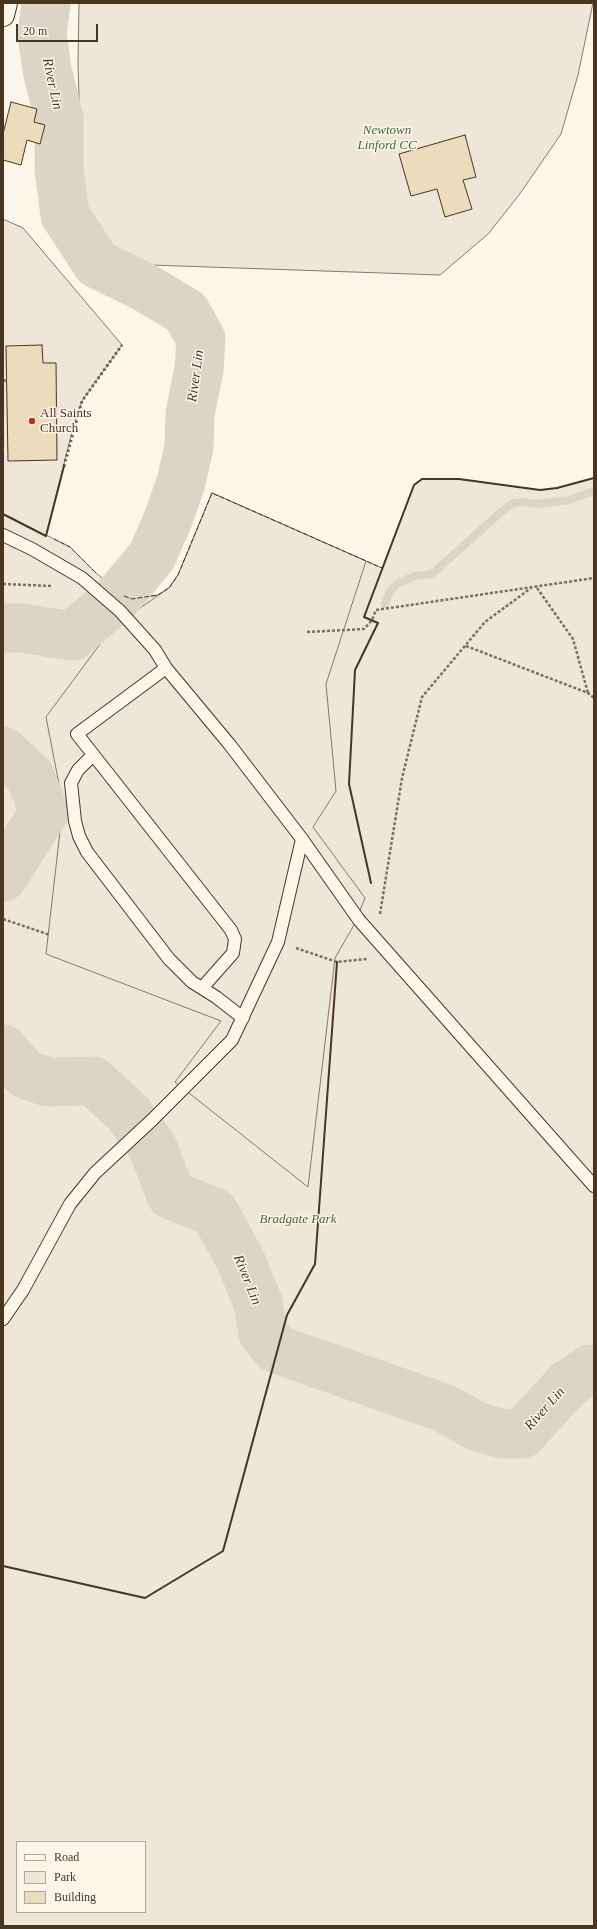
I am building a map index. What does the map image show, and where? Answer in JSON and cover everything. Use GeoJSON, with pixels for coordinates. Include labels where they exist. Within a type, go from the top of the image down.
{"type":"FeatureCollection","features":[{"type":"Feature","properties":{"kind":"street"},"geometry":{"type":"LineString","coordinates":[[3,15],[6,3]]}},
{"type":"Feature","properties":{"kind":"lane"},"geometry":{"type":"LineString","coordinates":[[3,535],[32,549],[82,578],[120,611],[155,650],[166,668],[230,745],[302,839],[359,920],[594,1186]]}},
{"type":"Feature","properties":{"kind":"lane"},"geometry":{"type":"LineString","coordinates":[[166,668],[77,734],[231,930],[235,939],[233,953],[202,988]]}},
{"type":"Feature","properties":{"kind":"lane"},"geometry":{"type":"LineString","coordinates":[[93,755],[78,770],[71,783],[71,800],[79,836],[87,852],[169,960],[192,982],[243,1018]]}},
{"type":"Feature","properties":{"kind":"lane"},"geometry":{"type":"LineString","coordinates":[[3,1319],[23,1290],[70,1204],[96,1173],[152,1120],[232,1040],[278,942],[302,839]]}},
{"type":"Feature","properties":{"kind":"path"},"geometry":{"type":"LineString","coordinates":[[307,632],[364,629],[372,620],[376,610],[537,588],[594,578]]}},
{"type":"Feature","properties":{"kind":"path"},"geometry":{"type":"LineString","coordinates":[[3,584],[92,587]]}},
{"type":"Feature","properties":{"kind":"path"},"geometry":{"type":"LineString","coordinates":[[376,939],[402,778],[422,697],[485,622],[531,588]]}},
{"type":"Feature","properties":{"kind":"path"},"geometry":{"type":"LineString","coordinates":[[537,588],[573,639],[588,693]]}},
{"type":"Feature","properties":{"kind":"path"},"geometry":{"type":"LineString","coordinates":[[466,646],[588,693],[594,698]]}},
{"type":"Feature","properties":{"kind":"path"},"geometry":{"type":"LineString","coordinates":[[3,919],[50,935]]}},
{"type":"Feature","properties":{"kind":"path"},"geometry":{"type":"LineString","coordinates":[[278,942],[337,962],[391,956]]}},
{"type":"Feature","properties":{"kind":"green space","name":"Newtown Linford CC"},"geometry":{"type":"Polygon","coordinates":[[[79,3],[593,3],[578,75],[561,134],[519,195],[488,234],[440,275],[122,264],[79,228],[81,164],[78,64],[79,3]]]}},
{"type":"Feature","properties":{"kind":"green space","name":"Bradgate Park"},"geometry":{"type":"Polygon","coordinates":[[[3,219],[23,228],[122,345],[82,401],[72,432],[46,535],[70,547],[96,573],[124,596],[132,599],[158,595],[170,587],[178,575],[212,493],[382,568],[414,485],[422,479],[459,479],[540,490],[557,488],[594,478],[594,1926],[3,1926],[3,219]]]}},
{"type":"Feature","properties":{"kind":"shaded area"},"geometry":{"type":"Polygon","coordinates":[[[212,493],[366,561],[326,684],[336,791],[313,827],[365,898],[354,925],[335,958],[308,1187],[175,1082],[221,1021],[46,954],[63,805],[46,717],[112,628],[170,587],[178,575],[212,493]]]}},
{"type":"Feature","properties":{"kind":"building"},"geometry":{"type":"Polygon","coordinates":[[[11,102],[37,109],[34,122],[45,125],[40,144],[27,140],[21,165],[3,160],[3,134],[11,102]]]}},
{"type":"Feature","properties":{"kind":"building"},"geometry":{"type":"Polygon","coordinates":[[[465,135],[476,177],[463,180],[472,209],[445,217],[437,189],[411,196],[399,154],[465,135]]]}},
{"type":"Feature","properties":{"kind":"building","name":"All Saints Church"},"geometry":{"type":"Polygon","coordinates":[[[42,345],[43,363],[56,363],[57,460],[8,461],[6,346],[42,345]]]}},
{"type":"Feature","properties":{"kind":"waterway","name":"River Lin"},"geometry":{"type":"LineString","coordinates":[[3,628],[21,628],[72,636],[119,596],[152,556],[169,517],[181,482],[189,447],[190,414],[199,369],[201,339],[186,312],[144,287],[97,264],[65,215],[59,169],[59,118],[47,70],[42,34],[46,3]]}},
{"type":"Feature","properties":{"kind":"waterway"},"geometry":{"type":"LineString","coordinates":[[385,604],[390,591],[398,583],[415,576],[432,574],[513,503],[524,502],[537,504],[569,500],[594,491]]}},
{"type":"Feature","properties":{"kind":"waterway","name":"River Lin"},"geometry":{"type":"LineString","coordinates":[[3,751],[30,776],[44,812],[3,877]]}},
{"type":"Feature","properties":{"kind":"waterway","name":"River Lin"},"geometry":{"type":"LineString","coordinates":[[3,1049],[25,1074],[48,1082],[93,1081],[128,1113],[153,1148],[171,1195],[214,1212],[241,1261],[258,1303],[263,1333],[276,1349],[444,1408],[476,1426],[502,1434],[522,1434],[568,1384],[590,1369],[594,1370]]}},
{"type":"Feature","properties":{"kind":"hedge"},"geometry":{"type":"LineString","coordinates":[[64,466],[82,401],[122,345]]}},
{"type":"Feature","properties":{"kind":"fence"},"geometry":{"type":"LineString","coordinates":[[124,596],[132,599],[158,595],[169,588],[178,575],[212,493],[382,568]]}},
{"type":"Feature","properties":{"kind":"fence"},"geometry":{"type":"LineString","coordinates":[[54,539],[70,547],[96,573]]}},
{"type":"Feature","properties":{"kind":"wall"},"geometry":{"type":"LineString","coordinates":[[3,514],[46,536],[64,466]]}},
{"type":"Feature","properties":{"kind":"wall"},"geometry":{"type":"LineString","coordinates":[[371,883],[349,784],[355,670],[378,623],[364,617],[414,485],[422,479],[459,479],[540,490],[557,488],[594,478]]}},
{"type":"Feature","properties":{"kind":"wall"},"geometry":{"type":"LineString","coordinates":[[3,1566],[145,1598],[223,1551],[287,1315],[315,1264],[337,962]]}},
{"type":"Feature","properties":{"kind":"place","name":"All Saints Church"},"geometry":{"type":"Point","coordinates":[32,421]}}]}
